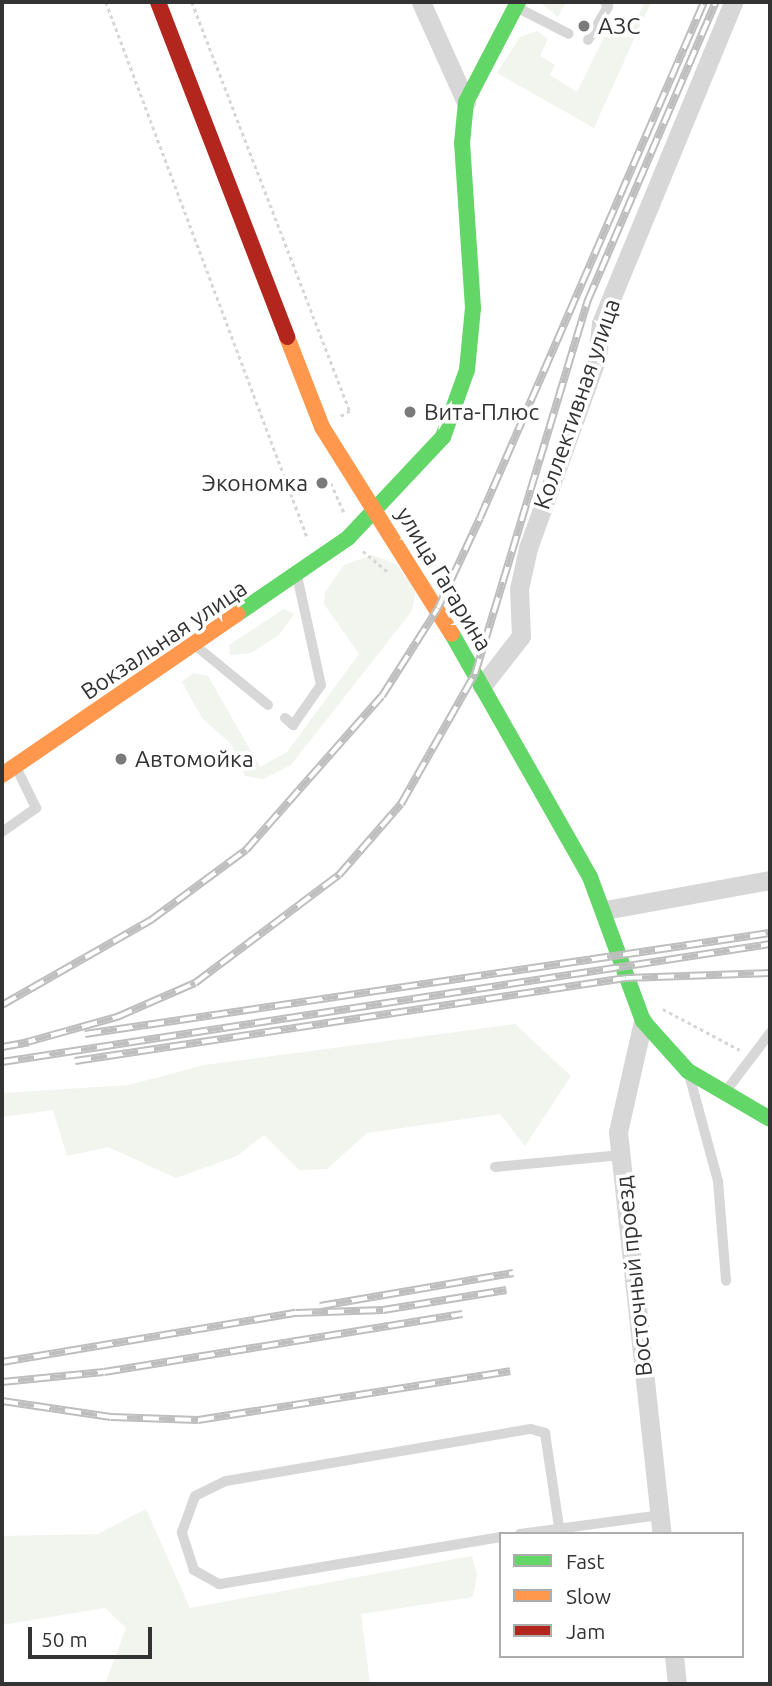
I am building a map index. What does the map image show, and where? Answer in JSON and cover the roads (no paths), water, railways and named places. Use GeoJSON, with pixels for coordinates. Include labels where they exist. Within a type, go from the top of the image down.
{"type":"FeatureCollection","features":[{"type":"Feature","properties":{"kind":"main road","name":"улица Гагарина"},"geometry":{"type":"LineString","coordinates":[[158,2],[323,427],[482,686],[605,910],[643,1021],[688,1071],[723,1095],[770,1119]]}},
{"type":"Feature","properties":{"kind":"main road"},"geometry":{"type":"LineString","coordinates":[[466,102],[517,4]]}},
{"type":"Feature","properties":{"kind":"main road","name":"Вокзальная улица"},"geometry":{"type":"LineString","coordinates":[[2,775],[196,646],[348,538],[377,513],[443,437],[467,370],[473,308],[462,143],[466,102]]}},
{"type":"Feature","properties":{"kind":"street"},"geometry":{"type":"LineString","coordinates":[[421,2],[466,102]]}},
{"type":"Feature","properties":{"kind":"street","name":"Коллективная улица"},"geometry":{"type":"LineString","coordinates":[[482,686],[521,636],[519,589],[528,548],[597,357],[601,323],[733,2]]}},
{"type":"Feature","properties":{"kind":"street"},"geometry":{"type":"LineString","coordinates":[[605,910],[770,880]]}},
{"type":"Feature","properties":{"kind":"street","name":"Восточный проезд"},"geometry":{"type":"LineString","coordinates":[[643,1021],[618,1132],[661,1524]]}},
{"type":"Feature","properties":{"kind":"street"},"geometry":{"type":"LineString","coordinates":[[674,1658],[677,1684]]}},
{"type":"Feature","properties":{"kind":"lane"},"geometry":{"type":"LineString","coordinates":[[588,40],[608,3]]}},
{"type":"Feature","properties":{"kind":"lane"},"geometry":{"type":"LineString","coordinates":[[517,4],[569,34]]}},
{"type":"Feature","properties":{"kind":"lane"},"geometry":{"type":"LineString","coordinates":[[285,718],[293,725],[321,685],[297,576]]}},
{"type":"Feature","properties":{"kind":"lane"},"geometry":{"type":"LineString","coordinates":[[196,646],[268,705]]}},
{"type":"Feature","properties":{"kind":"lane"},"geometry":{"type":"LineString","coordinates":[[2,832],[36,808],[16,766]]}},
{"type":"Feature","properties":{"kind":"lane"},"geometry":{"type":"LineString","coordinates":[[723,1095],[770,1033]]}},
{"type":"Feature","properties":{"kind":"lane"},"geometry":{"type":"LineString","coordinates":[[688,1071],[718,1181],[726,1281]]}},
{"type":"Feature","properties":{"kind":"lane"},"geometry":{"type":"LineString","coordinates":[[495,1167],[621,1155]]}},
{"type":"Feature","properties":{"kind":"lane"},"geometry":{"type":"LineString","coordinates":[[499,1537],[219,1584],[194,1570],[182,1532],[195,1496],[226,1481],[531,1429],[545,1433],[559,1527]]}},
{"type":"Feature","properties":{"kind":"lane"},"geometry":{"type":"LineString","coordinates":[[531,1532],[559,1527],[661,1524]]}},
{"type":"Feature","properties":{"kind":"railway"},"geometry":{"type":"LineString","coordinates":[[2,1005],[151,920],[246,850],[382,696],[438,608],[480,518],[704,2]]}},
{"type":"Feature","properties":{"kind":"railway"},"geometry":{"type":"LineString","coordinates":[[20,1044],[117,1017],[195,983],[339,875],[401,804],[475,674],[588,300],[716,2]]}},
{"type":"Feature","properties":{"kind":"railway"},"geometry":{"type":"LineString","coordinates":[[85,1034],[770,933]]}},
{"type":"Feature","properties":{"kind":"railway"},"geometry":{"type":"LineString","coordinates":[[2,1062],[770,944]]}},
{"type":"Feature","properties":{"kind":"railway"},"geometry":{"type":"LineString","coordinates":[[75,1061],[626,978],[770,973]]}},
{"type":"Feature","properties":{"kind":"railway"},"geometry":{"type":"LineString","coordinates":[[2,1047],[29,1042]]}},
{"type":"Feature","properties":{"kind":"railway"},"geometry":{"type":"LineString","coordinates":[[320,1306],[513,1273]]}},
{"type":"Feature","properties":{"kind":"railway"},"geometry":{"type":"LineString","coordinates":[[2,1362],[296,1313],[383,1310],[506,1290]]}},
{"type":"Feature","properties":{"kind":"railway"},"geometry":{"type":"LineString","coordinates":[[2,1382],[104,1372],[462,1314]]}},
{"type":"Feature","properties":{"kind":"railway"},"geometry":{"type":"LineString","coordinates":[[2,1401],[111,1417],[198,1420],[510,1371]]}},
{"type":"Feature","properties":{"kind":"place","name":"АЗС"},"geometry":{"type":"Point","coordinates":[584,26]}},
{"type":"Feature","properties":{"kind":"place","name":"Вита-Плюс"},"geometry":{"type":"Point","coordinates":[410,412]}},
{"type":"Feature","properties":{"kind":"place","name":"Экономка"},"geometry":{"type":"Point","coordinates":[322,483]}},
{"type":"Feature","properties":{"kind":"place","name":"Автомойка"},"geometry":{"type":"Point","coordinates":[121,759]}}]}
